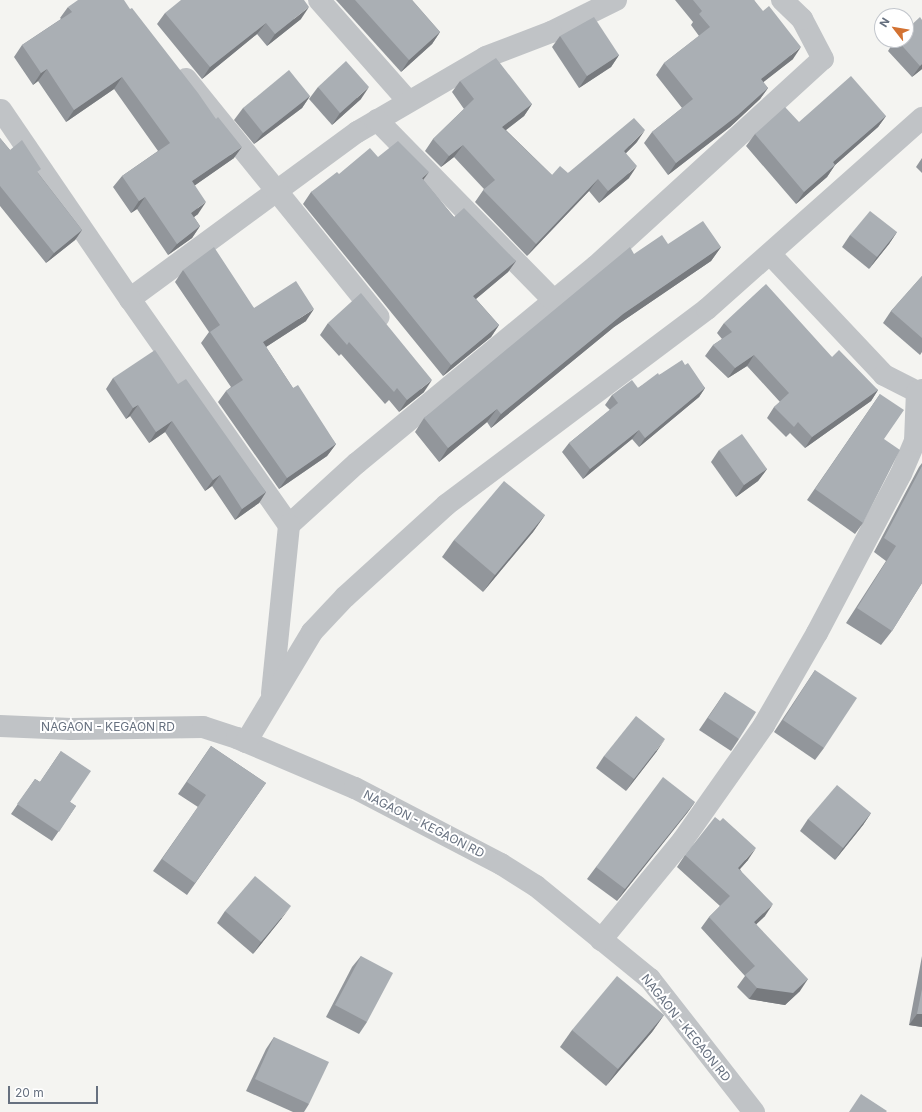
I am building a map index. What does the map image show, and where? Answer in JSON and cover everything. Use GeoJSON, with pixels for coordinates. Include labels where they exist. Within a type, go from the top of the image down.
{"type":"FeatureCollection","features":[{"type":"Feature","properties":{"kind":"street"},"geometry":{"type":"LineString","coordinates":[[319,0],[408,101]]}},
{"type":"Feature","properties":{"kind":"street"},"geometry":{"type":"LineString","coordinates":[[130,299],[356,132],[486,57],[551,32],[616,0]]}},
{"type":"Feature","properties":{"kind":"street"},"geometry":{"type":"LineString","coordinates":[[289,525],[357,463],[596,266],[823,59],[802,19],[782,0]]}},
{"type":"Feature","properties":{"kind":"street"},"geometry":{"type":"LineString","coordinates":[[172,62],[391,332]]}},
{"type":"Feature","properties":{"kind":"street"},"geometry":{"type":"LineString","coordinates":[[1,110],[130,299],[289,525],[271,698]]}},
{"type":"Feature","properties":{"kind":"street"},"geometry":{"type":"LineString","coordinates":[[246,742],[271,698],[312,632],[345,597],[446,505],[707,309],[922,118]]}},
{"type":"Feature","properties":{"kind":"street"},"geometry":{"type":"LineString","coordinates":[[377,120],[553,300]]}},
{"type":"Feature","properties":{"kind":"street"},"geometry":{"type":"LineString","coordinates":[[601,940],[683,840],[764,725],[817,633],[901,474],[915,441],[919,391],[884,375],[770,254]]}},
{"type":"Feature","properties":{"kind":"street"},"geometry":{"type":"LineString","coordinates":[[426,375],[441,393]]}},
{"type":"Feature","properties":{"kind":"street","name":"NAGAON - KEGAON RD"},"geometry":{"type":"LineString","coordinates":[[0,726],[71,729],[203,727],[246,742],[355,788],[501,864],[536,886],[650,979],[754,1112]]}},
{"type":"Feature","properties":{"kind":"building"},"geometry":{"type":"Polygon","coordinates":[[[78,0],[124,0],[130,9],[132,8],[198,93],[216,119],[218,117],[242,147],[192,181],[206,202],[191,213],[200,226],[177,244],[145,197],[139,201],[122,176],[170,143],[122,77],[74,110],[47,69],[41,73],[22,45],[72,12],[68,7],[78,0]]]}},
{"type":"Feature","properties":{"kind":"building"},"geometry":{"type":"Polygon","coordinates":[[[181,0],[304,0],[309,7],[275,34],[266,23],[210,67],[165,13],[181,0]]]}},
{"type":"Feature","properties":{"kind":"building"},"geometry":{"type":"Polygon","coordinates":[[[355,0],[412,0],[440,32],[409,60],[355,0]]]}},
{"type":"Feature","properties":{"kind":"building"},"geometry":{"type":"Polygon","coordinates":[[[693,0],[754,0],[763,11],[769,6],[801,47],[761,79],[768,88],[738,115],[676,163],[652,132],[693,99],[664,63],[710,27],[699,14],[702,11],[693,0]]]}},
{"type":"Feature","properties":{"kind":"building"},"geometry":{"type":"Polygon","coordinates":[[[594,17],[619,55],[587,76],[560,36],[594,17]]]}},
{"type":"Feature","properties":{"kind":"building"},"geometry":{"type":"Polygon","coordinates":[[[920,17],[922,20],[922,64],[920,66],[904,48],[914,48],[914,23],[920,17]]]}},
{"type":"Feature","properties":{"kind":"building"},"geometry":{"type":"Polygon","coordinates":[[[496,58],[532,104],[502,127],[552,175],[560,166],[568,173],[634,118],[645,130],[624,151],[637,166],[608,191],[598,179],[536,244],[483,190],[495,180],[463,145],[449,156],[433,139],[474,99],[460,81],[496,58]]]}},
{"type":"Feature","properties":{"kind":"building"},"geometry":{"type":"Polygon","coordinates":[[[346,61],[369,87],[340,113],[318,87],[346,61]]]}},
{"type":"Feature","properties":{"kind":"building"},"geometry":{"type":"Polygon","coordinates":[[[289,70],[310,96],[263,133],[243,108],[289,70]]]}},
{"type":"Feature","properties":{"kind":"building"},"geometry":{"type":"Polygon","coordinates":[[[851,76],[886,116],[833,162],[835,165],[804,192],[755,134],[785,107],[799,122],[851,76]]]}},
{"type":"Feature","properties":{"kind":"building"},"geometry":{"type":"Polygon","coordinates":[[[0,138],[10,150],[22,140],[41,169],[37,172],[82,230],[54,253],[0,186],[0,138]]]}},
{"type":"Feature","properties":{"kind":"building"},"geometry":{"type":"Polygon","coordinates":[[[398,141],[429,172],[422,178],[454,217],[464,208],[516,261],[473,296],[499,325],[451,365],[311,192],[337,172],[339,174],[370,148],[378,157],[398,141]]]}},
{"type":"Feature","properties":{"kind":"building"},"geometry":{"type":"Polygon","coordinates":[[[870,211],[897,232],[877,257],[850,235],[870,211]]]}},
{"type":"Feature","properties":{"kind":"building"},"geometry":{"type":"Polygon","coordinates":[[[703,221],[721,247],[623,314],[501,414],[497,409],[448,448],[424,418],[630,247],[634,254],[662,235],[668,244],[703,221]]]}},
{"type":"Feature","properties":{"kind":"building"},"geometry":{"type":"Polygon","coordinates":[[[214,247],[254,308],[296,281],[314,309],[263,342],[293,388],[298,385],[336,444],[287,478],[226,391],[243,380],[210,332],[220,325],[183,270],[214,247]]]}},
{"type":"Feature","properties":{"kind":"building"},"geometry":{"type":"Polygon","coordinates":[[[922,276],[922,338],[891,311],[922,276]]]}},
{"type":"Feature","properties":{"kind":"building"},"geometry":{"type":"Polygon","coordinates":[[[766,284],[832,357],[839,350],[878,390],[812,437],[798,422],[794,427],[774,407],[789,393],[754,355],[735,368],[713,345],[732,332],[724,323],[766,284]]]}},
{"type":"Feature","properties":{"kind":"building"},"geometry":{"type":"Polygon","coordinates":[[[361,293],[432,380],[407,400],[397,388],[394,392],[349,342],[347,345],[328,323],[361,293]]]}},
{"type":"Feature","properties":{"kind":"building"},"geometry":{"type":"Polygon","coordinates":[[[155,350],[178,384],[186,379],[266,492],[242,509],[220,475],[213,480],[172,421],[156,432],[138,405],[133,408],[113,378],[155,350]]]}},
{"type":"Feature","properties":{"kind":"building"},"geometry":{"type":"Polygon","coordinates":[[[682,360],[685,365],[688,363],[705,388],[645,438],[639,430],[590,469],[569,443],[618,403],[612,395],[632,380],[638,388],[658,373],[659,375],[682,360]]]}},
{"type":"Feature","properties":{"kind":"building"},"geometry":{"type":"Polygon","coordinates":[[[880,394],[904,410],[884,439],[900,450],[863,523],[815,489],[880,394]]]}},
{"type":"Feature","properties":{"kind":"building"},"geometry":{"type":"Polygon","coordinates":[[[742,434],[767,469],[744,485],[719,450],[742,434]]]}},
{"type":"Feature","properties":{"kind":"building"},"geometry":{"type":"Polygon","coordinates":[[[922,466],[922,583],[892,631],[857,608],[896,546],[884,538],[922,466]]]}},
{"type":"Feature","properties":{"kind":"building"},"geometry":{"type":"Polygon","coordinates":[[[504,481],[545,515],[495,575],[454,540],[504,481]]]}},
{"type":"Feature","properties":{"kind":"building"},"geometry":{"type":"Polygon","coordinates":[[[815,670],[857,698],[824,748],[783,720],[815,670]]]}},
{"type":"Feature","properties":{"kind":"building"},"geometry":{"type":"Polygon","coordinates":[[[725,692],[756,712],[739,739],[708,718],[725,692]]]}},
{"type":"Feature","properties":{"kind":"building"},"geometry":{"type":"Polygon","coordinates":[[[636,716],[665,739],[634,779],[604,756],[636,716]]]}},
{"type":"Feature","properties":{"kind":"building"},"geometry":{"type":"Polygon","coordinates":[[[211,746],[266,783],[195,883],[162,859],[206,795],[187,782],[211,746]]]}},
{"type":"Feature","properties":{"kind":"building"},"geometry":{"type":"Polygon","coordinates":[[[61,751],[91,771],[70,802],[76,806],[59,832],[17,804],[35,779],[40,782],[61,751]]]}},
{"type":"Feature","properties":{"kind":"building"},"geometry":{"type":"Polygon","coordinates":[[[663,777],[695,802],[625,889],[596,867],[663,777]]]}},
{"type":"Feature","properties":{"kind":"building"},"geometry":{"type":"Polygon","coordinates":[[[837,785],[871,813],[843,848],[808,819],[837,785]]]}},
{"type":"Feature","properties":{"kind":"building"},"geometry":{"type":"Polygon","coordinates":[[[715,817],[720,821],[723,818],[756,848],[738,868],[773,904],[754,922],[808,979],[793,993],[757,988],[745,975],[755,966],[709,917],[730,896],[685,855],[715,817]]]}},
{"type":"Feature","properties":{"kind":"building"},"geometry":{"type":"Polygon","coordinates":[[[255,876],[291,906],[261,942],[225,911],[255,876]]]}},
{"type":"Feature","properties":{"kind":"building"},"geometry":{"type":"Polygon","coordinates":[[[361,956],[393,973],[367,1022],[335,1005],[361,956]]]}},
{"type":"Feature","properties":{"kind":"building"},"geometry":{"type":"Polygon","coordinates":[[[617,976],[664,1015],[618,1069],[572,1030],[617,976]]]}},
{"type":"Feature","properties":{"kind":"building"},"geometry":{"type":"Polygon","coordinates":[[[922,989],[922,1014],[917,1014],[922,989]]]}},
{"type":"Feature","properties":{"kind":"building"},"geometry":{"type":"Polygon","coordinates":[[[274,1037],[329,1062],[309,1104],[255,1079],[274,1037]]]}},
{"type":"Feature","properties":{"kind":"building"},"geometry":{"type":"Polygon","coordinates":[[[861,1094],[887,1111],[849,1112],[861,1094]]]}}]}
